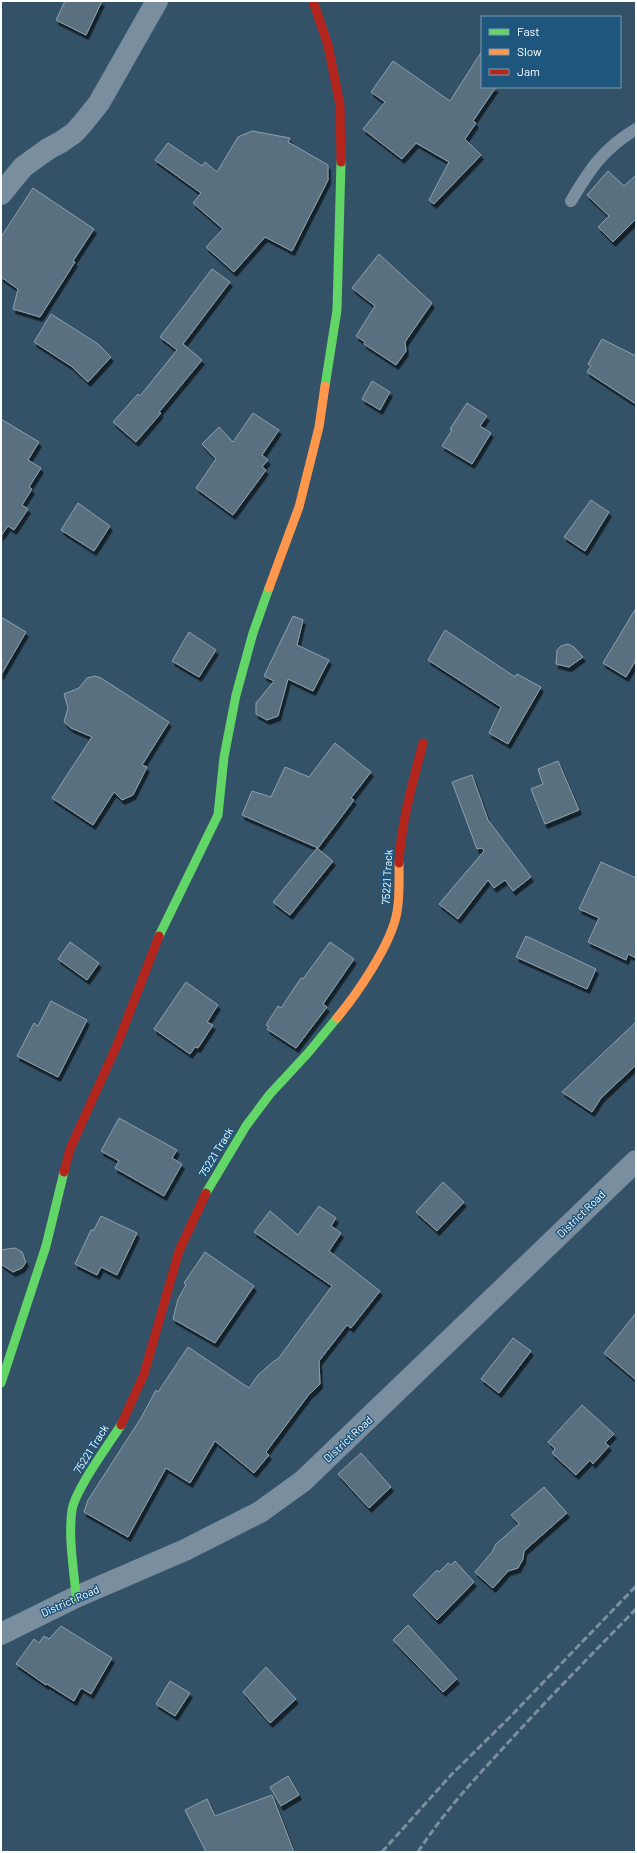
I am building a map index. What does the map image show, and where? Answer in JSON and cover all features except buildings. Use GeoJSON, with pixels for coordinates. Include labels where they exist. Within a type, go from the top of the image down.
{"type":"FeatureCollection","features":[{"type":"Feature","properties":{"kind":"street"},"geometry":{"type":"LineString","coordinates":[[1,194],[23,167],[48,149],[68,138],[83,123],[99,103],[157,1]]}},
{"type":"Feature","properties":{"kind":"street"},"geometry":{"type":"LineString","coordinates":[[1,1383],[21,1326],[46,1246],[70,1149],[117,1045],[161,932],[197,861],[218,815],[224,758],[236,695],[253,633],[299,507],[319,427],[337,310],[341,182],[340,105],[328,45],[313,1]]}},
{"type":"Feature","properties":{"kind":"street","name":"75221 Track"},"geometry":{"type":"LineString","coordinates":[[76,1597],[72,1549],[72,1510],[96,1463],[124,1419],[144,1374],[179,1251],[210,1185],[246,1126],[270,1094],[308,1053],[341,1013],[374,962],[394,925],[397,912],[400,847],[407,809],[423,743]]}},
{"type":"Feature","properties":{"kind":"street","name":"District Road"},"geometry":{"type":"LineString","coordinates":[[1,1634],[76,1597],[185,1550],[260,1512],[303,1481],[636,1161]]}},
{"type":"Feature","properties":{"kind":"lane"},"geometry":{"type":"LineString","coordinates":[[571,201],[589,170],[607,150],[636,129]]}},
{"type":"Feature","properties":{"kind":"railway"},"geometry":{"type":"LineString","coordinates":[[382,1852],[451,1775],[509,1718],[636,1586]]}},
{"type":"Feature","properties":{"kind":"railway"},"geometry":{"type":"LineString","coordinates":[[418,1852],[426,1839],[474,1780],[547,1701],[636,1609]]}},
{"type":"Feature","properties":{"kind":"traffic: fast"},"geometry":{"type":"LineString","coordinates":[[325,386],[337,310],[341,162]]}},
{"type":"Feature","properties":{"kind":"traffic: fast"},"geometry":{"type":"LineString","coordinates":[[159,936],[218,815],[224,757],[236,695],[253,633],[269,588]]}},
{"type":"Feature","properties":{"kind":"traffic: fast"},"geometry":{"type":"LineString","coordinates":[[206,1193],[246,1126],[270,1094],[308,1053],[337,1018]]}},
{"type":"Feature","properties":{"kind":"traffic: fast"},"geometry":{"type":"LineString","coordinates":[[1,1383],[46,1246],[64,1172]]}},
{"type":"Feature","properties":{"kind":"traffic: fast"},"geometry":{"type":"LineString","coordinates":[[76,1597],[71,1542],[71,1520],[74,1501],[86,1479],[121,1425]]}},
{"type":"Feature","properties":{"kind":"traffic: slow"},"geometry":{"type":"LineString","coordinates":[[269,588],[299,507],[319,427],[325,386]]}},
{"type":"Feature","properties":{"kind":"traffic: slow"},"geometry":{"type":"LineString","coordinates":[[337,1018],[373,968],[394,924],[398,906],[399,863]]}},
{"type":"Feature","properties":{"kind":"traffic: jam"},"geometry":{"type":"LineString","coordinates":[[313,1],[328,45],[340,105],[341,162]]}},
{"type":"Feature","properties":{"kind":"traffic: jam"},"geometry":{"type":"LineString","coordinates":[[399,863],[402,832],[423,743]]}},
{"type":"Feature","properties":{"kind":"traffic: jam"},"geometry":{"type":"LineString","coordinates":[[64,1172],[70,1149],[117,1045],[159,936]]}},
{"type":"Feature","properties":{"kind":"traffic: jam"},"geometry":{"type":"LineString","coordinates":[[121,1425],[144,1374],[179,1251],[206,1193]]}}]}
